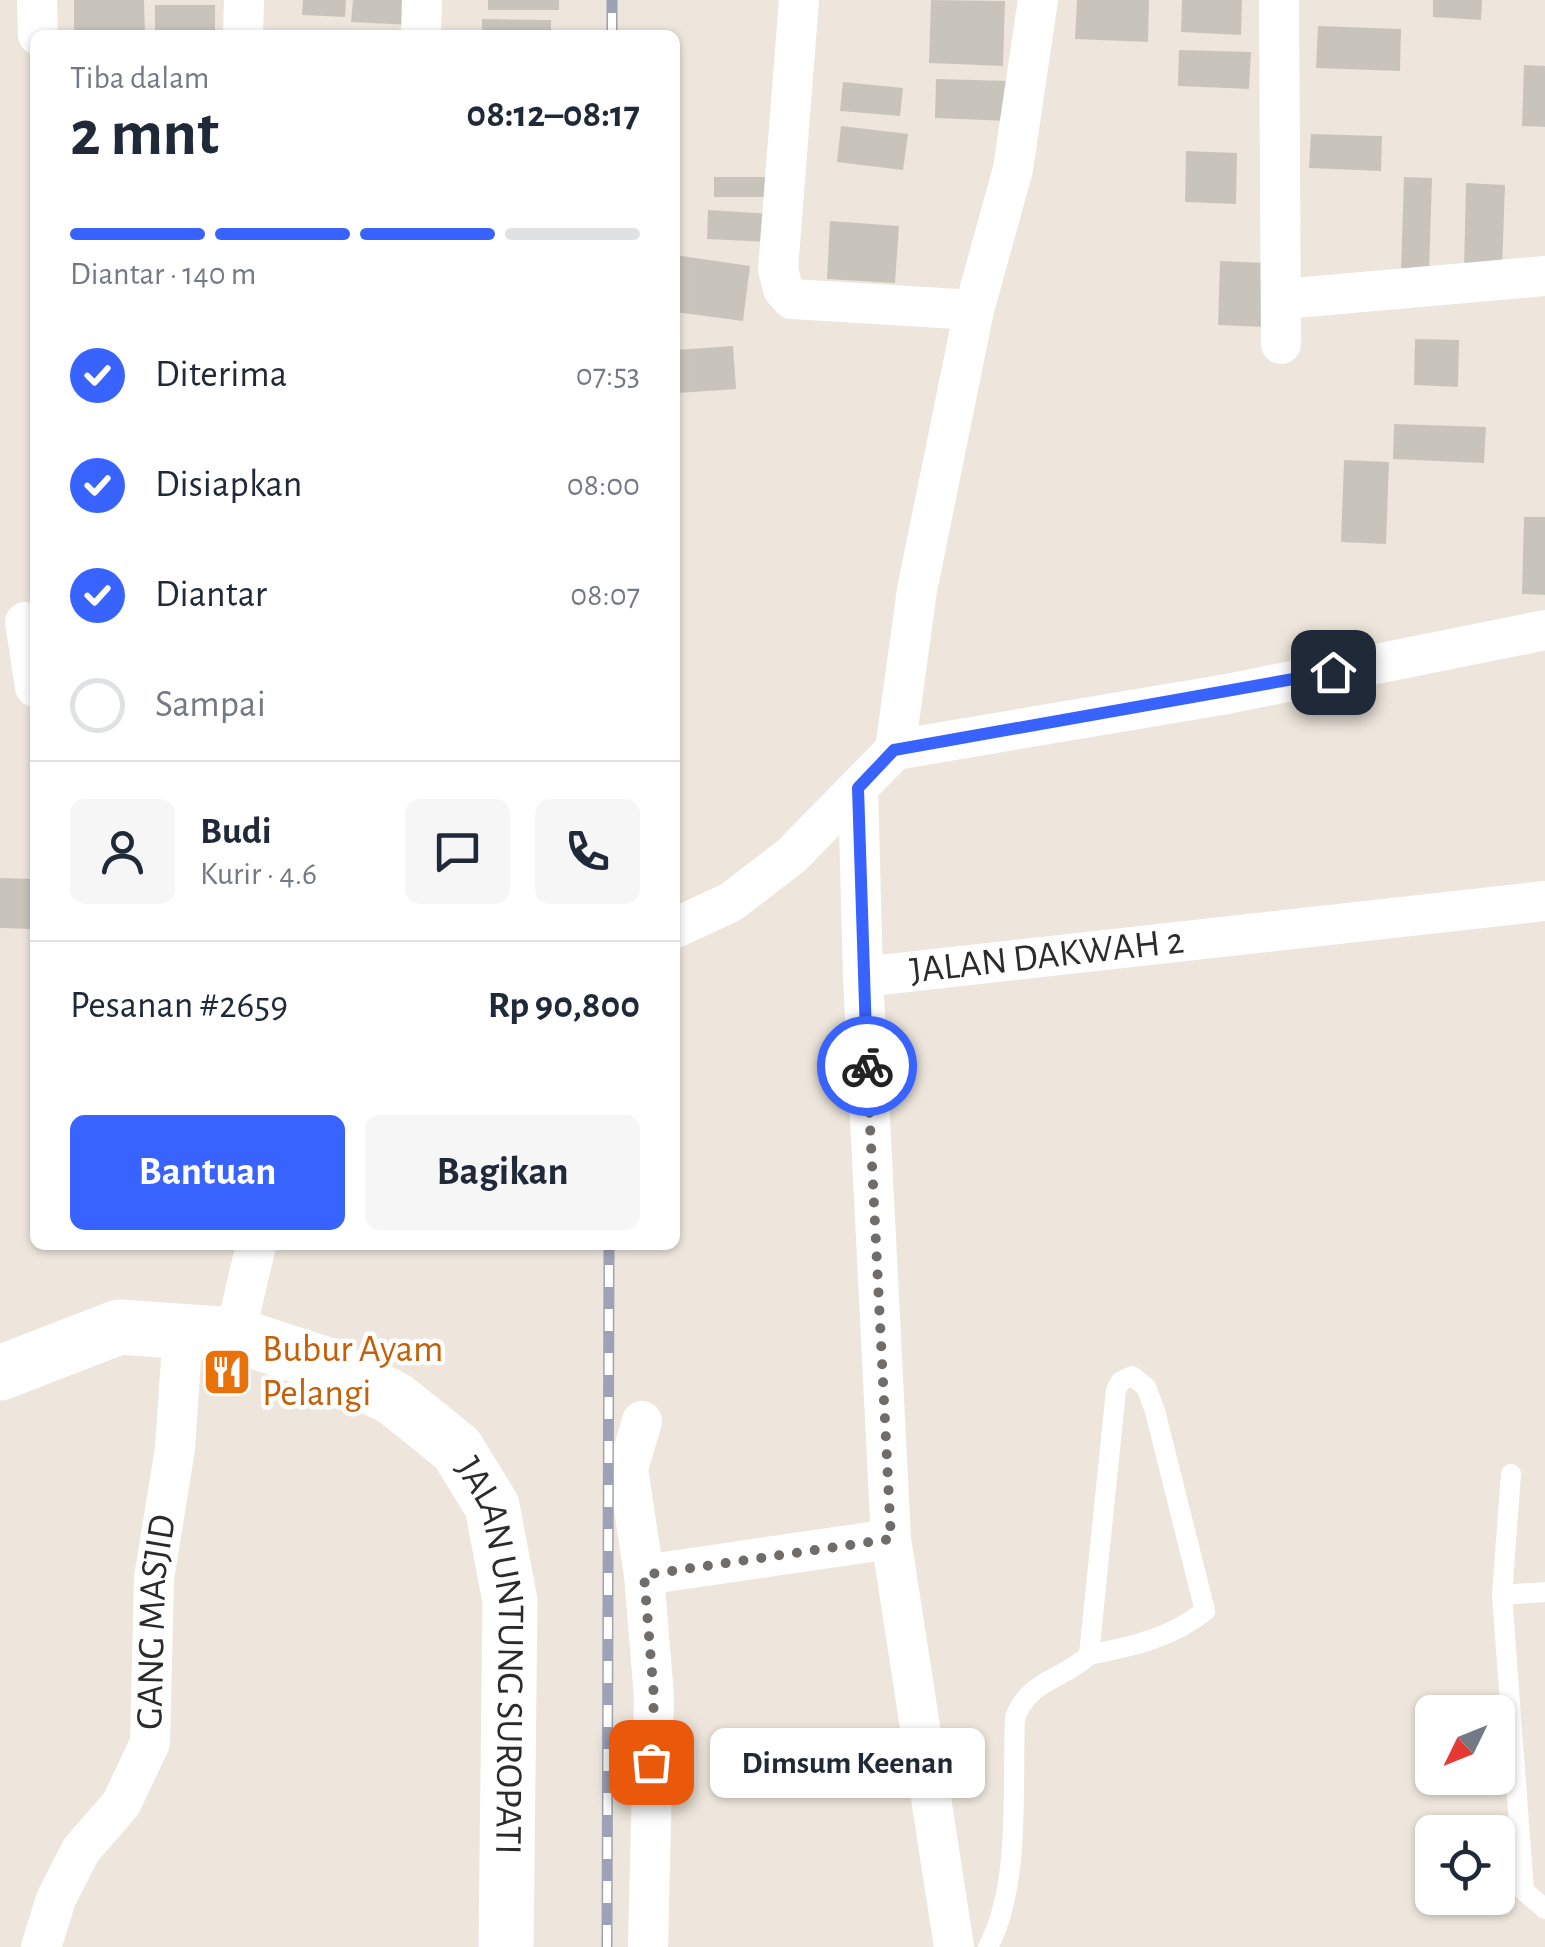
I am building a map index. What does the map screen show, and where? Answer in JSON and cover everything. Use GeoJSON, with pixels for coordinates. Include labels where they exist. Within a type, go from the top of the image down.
{"type":"FeatureCollection","features":[{"type":"Feature","properties":{"kind":"main road","name":"JALAN UNTUNG SUROPATI"},"geometry":{"type":"LineString","coordinates":[[0,1373],[119,1327],[209,1332],[327,1365],[395,1399],[457,1449],[492,1506],[510,1601],[506,1947]]}},
{"type":"Feature","properties":{"kind":"street"},"geometry":{"type":"LineString","coordinates":[[37,0],[38,30]]}},
{"type":"Feature","properties":{"kind":"street"},"geometry":{"type":"LineString","coordinates":[[243,30],[244,0]]}},
{"type":"Feature","properties":{"kind":"street"},"geometry":{"type":"LineString","coordinates":[[421,30],[422,0]]}},
{"type":"Feature","properties":{"kind":"street"},"geometry":{"type":"LineString","coordinates":[[799,0],[778,269],[782,289],[792,299],[974,310]]}},
{"type":"Feature","properties":{"kind":"street"},"geometry":{"type":"LineString","coordinates":[[680,926],[731,902],[791,856],[894,750],[917,590],[974,310],[1013,169],[1038,0]]}},
{"type":"Feature","properties":{"kind":"street"},"geometry":{"type":"LineString","coordinates":[[1279,0],[1283,300],[1280,344]]}},
{"type":"Feature","properties":{"kind":"street"},"geometry":{"type":"LineString","coordinates":[[1283,300],[1545,276]]}},
{"type":"Feature","properties":{"kind":"street"},"geometry":{"type":"LineString","coordinates":[[20,622],[30,665]]}},
{"type":"Feature","properties":{"kind":"street"},"geometry":{"type":"LineString","coordinates":[[894,750],[1227,694],[1545,630]]}},
{"type":"Feature","properties":{"kind":"street"},"geometry":{"type":"LineString","coordinates":[[858,788],[863,977]]}},
{"type":"Feature","properties":{"kind":"street","name":"JALAN DAKWAH 2"},"geometry":{"type":"LineString","coordinates":[[958,1946],[891,1539],[863,977],[1545,901]]}},
{"type":"Feature","properties":{"kind":"street","name":"GANG MASJID"},"geometry":{"type":"LineString","coordinates":[[41,1947],[56,1899],[81,1850],[121,1804],[150,1743],[154,1578],[175,1449],[209,1332],[253,1250]]}},
{"type":"Feature","properties":{"kind":"street"},"geometry":{"type":"LineString","coordinates":[[642,1420],[628,1469],[644,1575],[654,1697],[648,1947]]}},
{"type":"Feature","properties":{"kind":"street"},"geometry":{"type":"LineString","coordinates":[[644,1575],[891,1539]]}},
{"type":"Feature","properties":{"kind":"lane"},"geometry":{"type":"LineString","coordinates":[[958,1946],[1002,1920],[1015,1718],[1021,1699],[1089,1655],[1157,1640],[1178,1632],[1205,1611],[1154,1411],[1146,1387],[1132,1376],[1116,1390],[1089,1655]]}},
{"type":"Feature","properties":{"kind":"lane"},"geometry":{"type":"LineString","coordinates":[[1511,1474],[1502,1595],[1524,1891],[1545,1909]]}},
{"type":"Feature","properties":{"kind":"lane"},"geometry":{"type":"LineString","coordinates":[[1502,1595],[1545,1592]]}},
{"type":"Feature","properties":{"kind":"building"},"geometry":{"type":"Polygon","coordinates":[[[74,0],[144,0],[145,30],[74,30],[74,0]]]}},
{"type":"Feature","properties":{"kind":"building"},"geometry":{"type":"Polygon","coordinates":[[[303,0],[346,0],[345,17],[302,15],[303,0]]]}},
{"type":"Feature","properties":{"kind":"building"},"geometry":{"type":"Polygon","coordinates":[[[353,0],[413,0],[412,25],[351,22],[353,0]]]}},
{"type":"Feature","properties":{"kind":"building"},"geometry":{"type":"Polygon","coordinates":[[[488,0],[559,0],[559,10],[488,10],[488,0]]]}},
{"type":"Feature","properties":{"kind":"building"},"geometry":{"type":"Polygon","coordinates":[[[931,0],[1005,1],[1003,66],[929,63],[931,0]]]}},
{"type":"Feature","properties":{"kind":"building"},"geometry":{"type":"Polygon","coordinates":[[[1077,0],[1149,0],[1148,42],[1075,39],[1077,0]]]}},
{"type":"Feature","properties":{"kind":"building"},"geometry":{"type":"Polygon","coordinates":[[[1182,0],[1242,0],[1241,35],[1181,32],[1182,0]]]}},
{"type":"Feature","properties":{"kind":"building"},"geometry":{"type":"Polygon","coordinates":[[[1433,0],[1482,0],[1481,20],[1433,17],[1433,0]]]}},
{"type":"Feature","properties":{"kind":"building"},"geometry":{"type":"Polygon","coordinates":[[[155,5],[215,5],[215,30],[155,30],[155,5]]]}},
{"type":"Feature","properties":{"kind":"building"},"geometry":{"type":"Polygon","coordinates":[[[482,19],[551,20],[551,30],[482,30],[482,19]]]}},
{"type":"Feature","properties":{"kind":"building"},"geometry":{"type":"Polygon","coordinates":[[[1318,26],[1401,29],[1400,71],[1316,68],[1318,26]]]}},
{"type":"Feature","properties":{"kind":"building"},"geometry":{"type":"Polygon","coordinates":[[[1179,50],[1251,52],[1249,89],[1178,86],[1179,50]]]}},
{"type":"Feature","properties":{"kind":"building"},"geometry":{"type":"Polygon","coordinates":[[[1524,65],[1545,66],[1545,127],[1522,126],[1524,65]]]}},
{"type":"Feature","properties":{"kind":"building"},"geometry":{"type":"Polygon","coordinates":[[[936,79],[1011,81],[1009,121],[935,118],[936,79]]]}},
{"type":"Feature","properties":{"kind":"building"},"geometry":{"type":"Polygon","coordinates":[[[843,82],[903,88],[900,116],[840,111],[843,82]]]}},
{"type":"Feature","properties":{"kind":"building"},"geometry":{"type":"Polygon","coordinates":[[[841,126],[908,134],[903,170],[837,162],[841,126]]]}},
{"type":"Feature","properties":{"kind":"building"},"geometry":{"type":"Polygon","coordinates":[[[1311,134],[1382,136],[1381,171],[1309,168],[1311,134]]]}},
{"type":"Feature","properties":{"kind":"building"},"geometry":{"type":"Polygon","coordinates":[[[1186,151],[1237,153],[1236,204],[1185,202],[1186,151]]]}},
{"type":"Feature","properties":{"kind":"building"},"geometry":{"type":"Polygon","coordinates":[[[714,177],[771,177],[771,197],[714,197],[714,177]]]}},
{"type":"Feature","properties":{"kind":"building"},"geometry":{"type":"Polygon","coordinates":[[[1404,177],[1432,178],[1429,272],[1401,271],[1404,177]]]}},
{"type":"Feature","properties":{"kind":"building"},"geometry":{"type":"Polygon","coordinates":[[[1466,183],[1505,185],[1502,271],[1464,270],[1466,183]]]}},
{"type":"Feature","properties":{"kind":"building"},"geometry":{"type":"Polygon","coordinates":[[[708,210],[773,214],[772,242],[707,239],[708,210]]]}},
{"type":"Feature","properties":{"kind":"building"},"geometry":{"type":"Polygon","coordinates":[[[830,221],[899,226],[895,283],[827,279],[830,221]]]}},
{"type":"Feature","properties":{"kind":"building"},"geometry":{"type":"Polygon","coordinates":[[[680,256],[750,266],[743,321],[680,313],[680,256]]]}},
{"type":"Feature","properties":{"kind":"building"},"geometry":{"type":"Polygon","coordinates":[[[1220,261],[1266,263],[1264,327],[1218,325],[1220,261]]]}},
{"type":"Feature","properties":{"kind":"building"},"geometry":{"type":"Polygon","coordinates":[[[1415,339],[1459,340],[1458,387],[1414,385],[1415,339]]]}},
{"type":"Feature","properties":{"kind":"building"},"geometry":{"type":"Polygon","coordinates":[[[733,346],[736,389],[680,393],[680,350],[733,346]]]}},
{"type":"Feature","properties":{"kind":"building"},"geometry":{"type":"Polygon","coordinates":[[[1394,424],[1486,427],[1484,463],[1393,459],[1394,424]]]}},
{"type":"Feature","properties":{"kind":"building"},"geometry":{"type":"Polygon","coordinates":[[[1344,460],[1389,462],[1386,544],[1341,542],[1344,460]]]}},
{"type":"Feature","properties":{"kind":"building"},"geometry":{"type":"Polygon","coordinates":[[[1524,517],[1545,517],[1545,595],[1522,594],[1524,517]]]}},
{"type":"Feature","properties":{"kind":"building"},"geometry":{"type":"Polygon","coordinates":[[[0,878],[30,879],[30,929],[0,928],[0,878]]]}},
{"type":"Feature","properties":{"kind":"railway"},"geometry":{"type":"LineString","coordinates":[[612,0],[612,30]]}},
{"type":"Feature","properties":{"kind":"railway"},"geometry":{"type":"LineString","coordinates":[[607,1947],[609,1250]]}},
{"type":"Feature","properties":{"kind":"way so far"},"geometry":{"type":"LineString","coordinates":[[651,1762],[654,1697],[644,1575],[891,1539],[867,1066]]}},
{"type":"Feature","properties":{"kind":"place","name":"Bubur Ayam Pelangi"},"geometry":{"type":"Point","coordinates":[227,1372]}},
{"type":"Feature","properties":{"kind":"place","name":"Dimsum Keenan"},"geometry":{"type":"Point","coordinates":[651,1762]}},
{"type":"Feature","properties":{"kind":"route"},"geometry":{"type":"LineString","coordinates":[[867,1066],[858,788],[894,750],[1227,694],[1333,672]]}}]}
